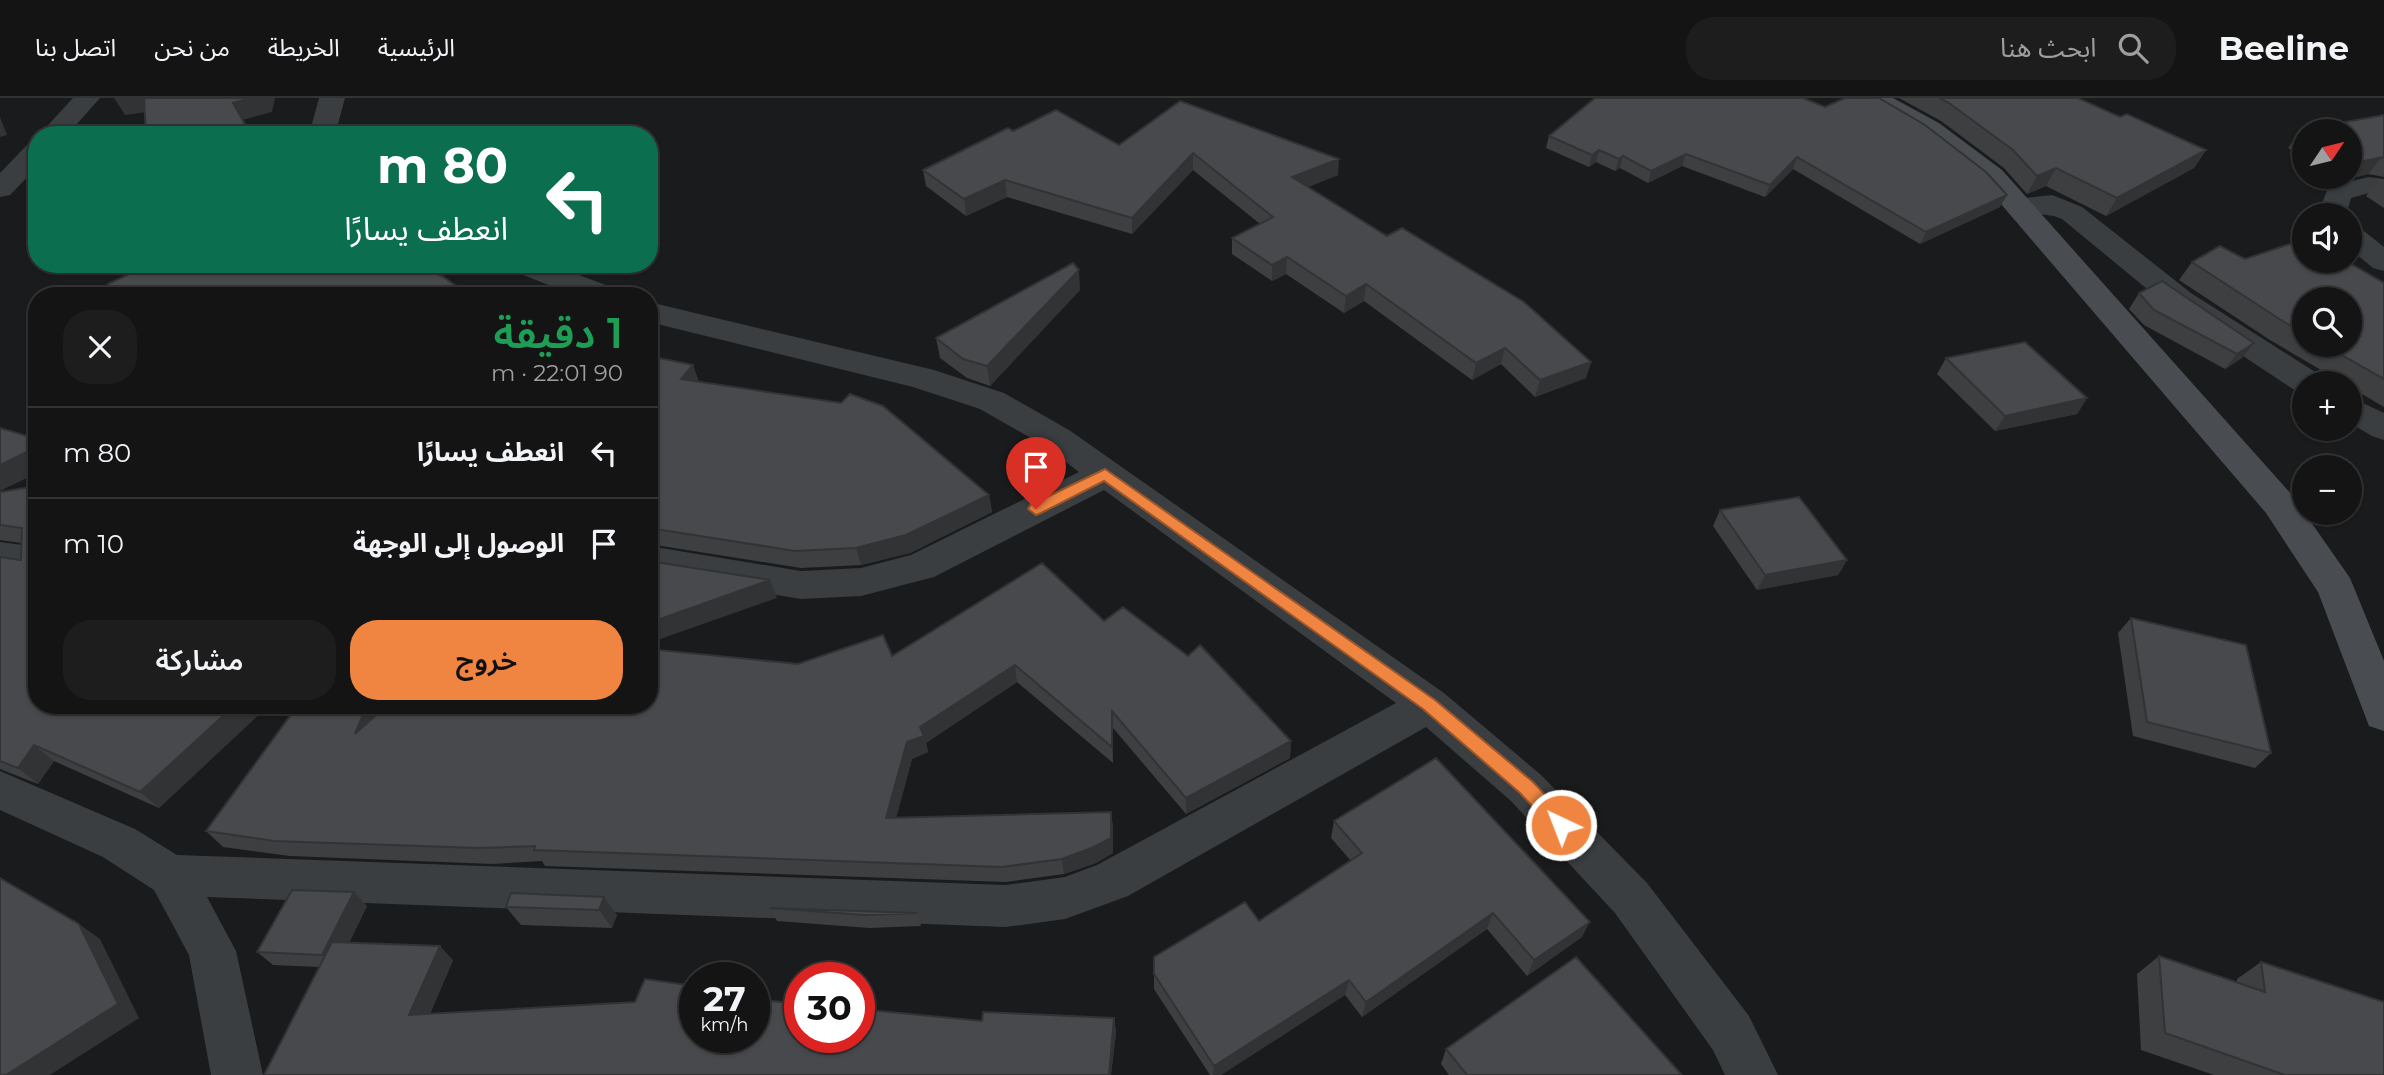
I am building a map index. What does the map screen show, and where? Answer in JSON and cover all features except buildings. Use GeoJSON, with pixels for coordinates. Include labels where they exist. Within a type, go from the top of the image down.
{"type":"FeatureCollection","features":[{"type":"Feature","properties":{"kind":"main road"},"geometry":{"type":"LineString","coordinates":[[1874,98],[1930,130],[1992,176],[2279,504],[2336,587],[2384,714]]}},
{"type":"Feature","properties":{"kind":"street"},"geometry":{"type":"LineString","coordinates":[[59,126],[86,98]]}},
{"type":"Feature","properties":{"kind":"street"},"geometry":{"type":"LineString","coordinates":[[324,126],[332,98]]}},
{"type":"Feature","properties":{"kind":"street"},"geometry":{"type":"LineString","coordinates":[[0,151],[28,144]]}},
{"type":"Feature","properties":{"kind":"street"},"geometry":{"type":"LineString","coordinates":[[0,189],[28,159]]}},
{"type":"Feature","properties":{"kind":"street"},"geometry":{"type":"LineString","coordinates":[[2335,203],[2339,192],[2369,185],[2384,187]]}},
{"type":"Feature","properties":{"kind":"street"},"geometry":{"type":"LineString","coordinates":[[2018,206],[2052,205],[2072,213],[2180,300],[2292,373]]}},
{"type":"Feature","properties":{"kind":"street"},"geometry":{"type":"LineString","coordinates":[[2362,244],[2384,262]]}},
{"type":"Feature","properties":{"kind":"street"},"geometry":{"type":"LineString","coordinates":[[545,273],[581,287]]}},
{"type":"Feature","properties":{"kind":"street"},"geometry":{"type":"LineString","coordinates":[[658,314],[922,378],[992,401],[1057,438],[1429,705],[1526,788],[1631,898],[1731,1032],[1752,1075]]}},
{"type":"Feature","properties":{"kind":"street"},"geometry":{"type":"LineString","coordinates":[[2362,415],[2384,428]]}},
{"type":"Feature","properties":{"kind":"street"},"geometry":{"type":"LineString","coordinates":[[658,561],[801,585],[861,582],[921,567],[1105,474]]}},
{"type":"Feature","properties":{"kind":"street"},"geometry":{"type":"LineString","coordinates":[[0,556],[28,560]]}},
{"type":"Feature","properties":{"kind":"street"},"geometry":{"type":"LineString","coordinates":[[170,875],[1006,906],[1065,898],[1112,881],[1429,705]]}},
{"type":"Feature","properties":{"kind":"street"},"geometry":{"type":"LineString","coordinates":[[0,790],[119,843],[170,875],[212,951],[237,1075]]}},
{"type":"Feature","properties":{"kind":"route"},"geometry":{"type":"LineString","coordinates":[[1036,509],[1105,474],[1429,705],[1526,788],[1561,825]]}}]}
